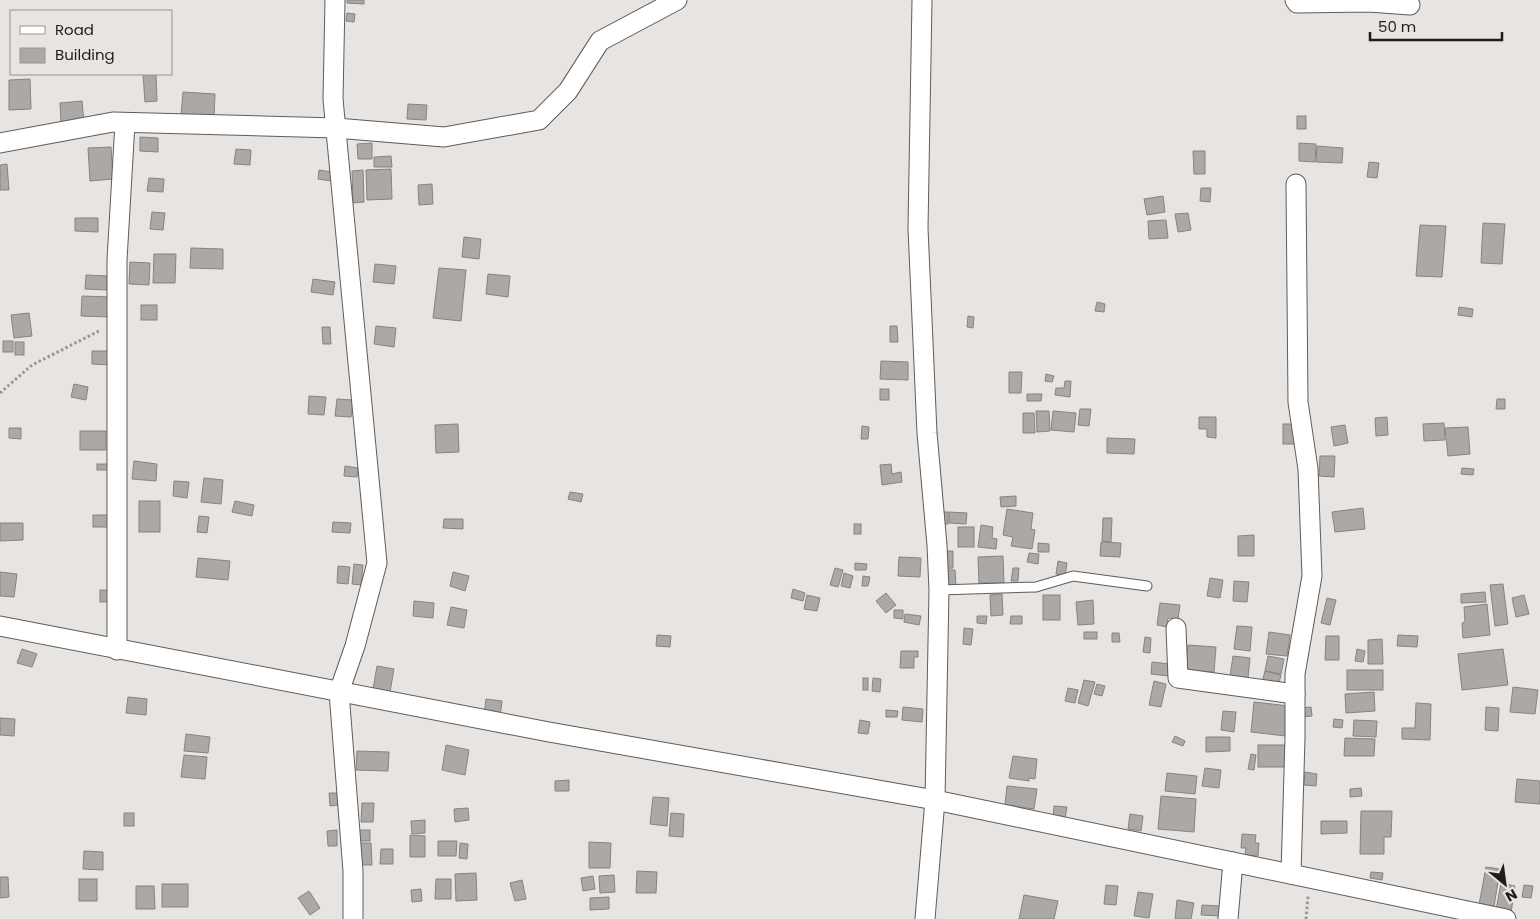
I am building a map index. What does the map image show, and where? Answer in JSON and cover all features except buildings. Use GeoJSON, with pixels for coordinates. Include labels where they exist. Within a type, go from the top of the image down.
{"type":"FeatureCollection","features":[{"type":"Feature","properties":{"kind":"street"},"geometry":{"type":"LineString","coordinates":[[335,0],[333,99],[377,563],[355,646],[339,692],[353,871],[353,919]]}},
{"type":"Feature","properties":{"kind":"street"},"geometry":{"type":"LineString","coordinates":[[0,143],[113,122],[336,128],[444,137],[540,120],[568,91],[600,41],[677,0]]}},
{"type":"Feature","properties":{"kind":"street"},"geometry":{"type":"LineString","coordinates":[[922,0],[918,228],[927,433],[937,545],[938,590],[935,800],[925,919]]}},
{"type":"Feature","properties":{"kind":"street"},"geometry":{"type":"LineString","coordinates":[[1295,0],[1297,3],[1369,2],[1410,5]]}},
{"type":"Feature","properties":{"kind":"street"},"geometry":{"type":"LineString","coordinates":[[117,650],[117,260],[125,123]]}},
{"type":"Feature","properties":{"kind":"street"},"geometry":{"type":"LineString","coordinates":[[1291,874],[1295,674],[1312,576],[1308,469],[1298,402],[1296,184]]}},
{"type":"Feature","properties":{"kind":"street"},"geometry":{"type":"LineString","coordinates":[[0,626],[569,736],[935,800],[1506,919]]}},
{"type":"Feature","properties":{"kind":"street"},"geometry":{"type":"LineString","coordinates":[[1176,628],[1178,678],[1295,694]]}},
{"type":"Feature","properties":{"kind":"street"},"geometry":{"type":"LineString","coordinates":[[1228,919],[1233,862]]}},
{"type":"Feature","properties":{"kind":"lane"},"geometry":{"type":"LineString","coordinates":[[938,590],[1036,587],[1073,576],[1147,586]]}},
{"type":"Feature","properties":{"kind":"path"},"geometry":{"type":"LineString","coordinates":[[0,393],[32,365],[117,321]]}},
{"type":"Feature","properties":{"kind":"path"},"geometry":{"type":"LineString","coordinates":[[1306,919],[1310,878]]}}]}
